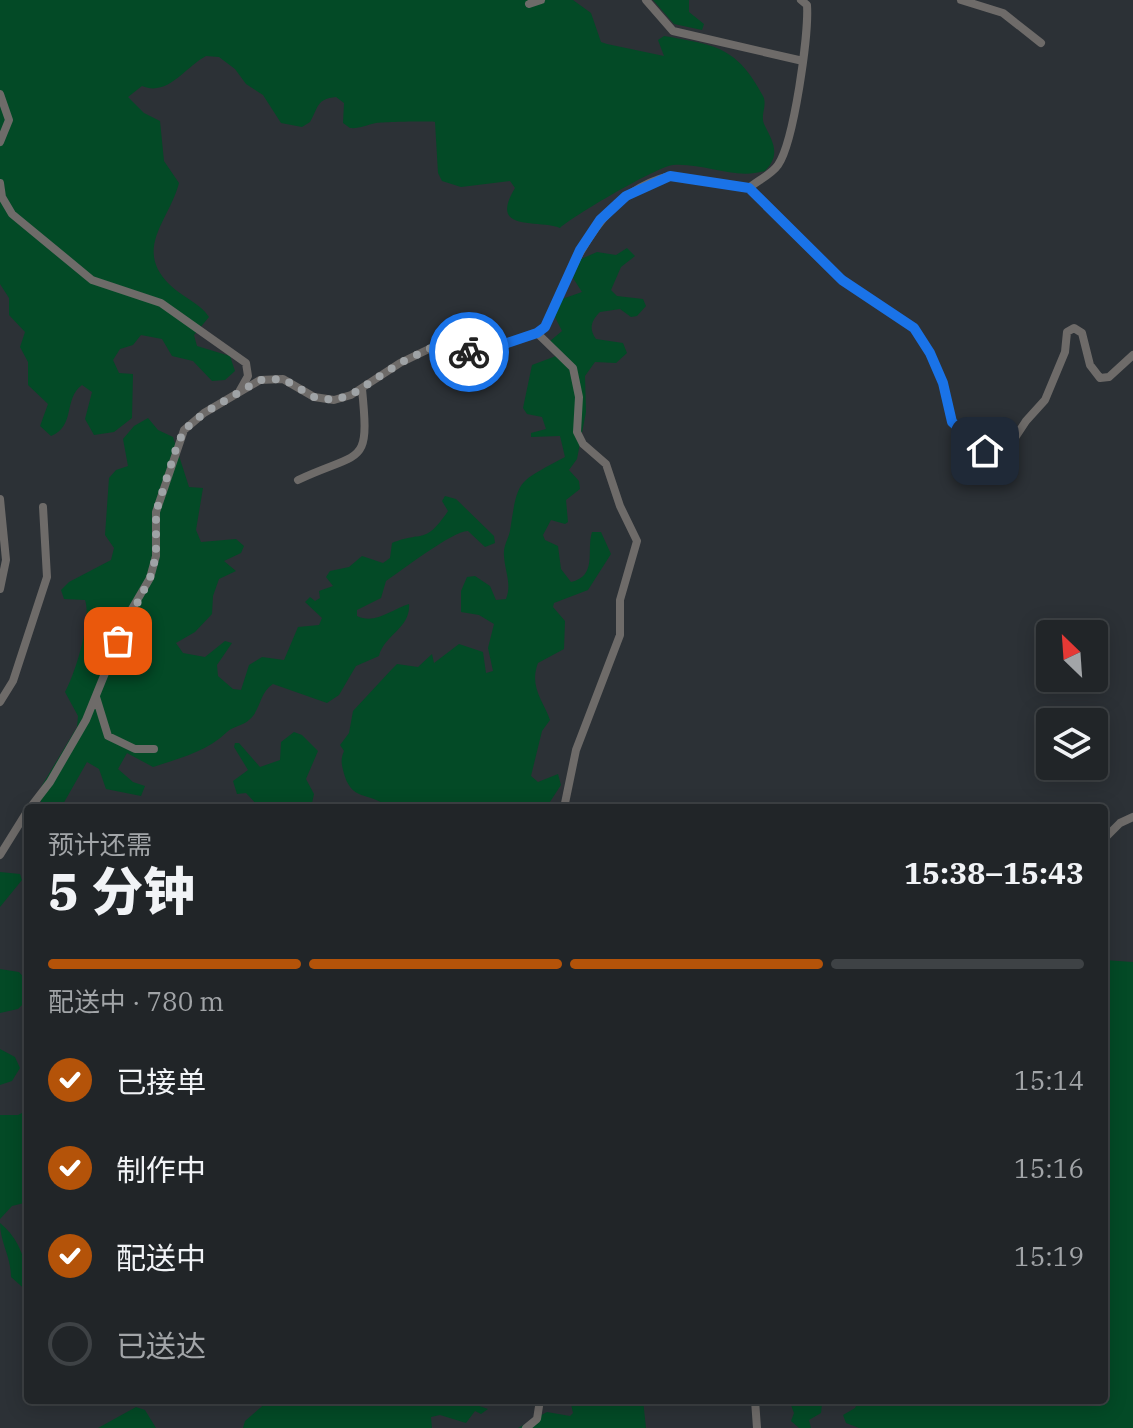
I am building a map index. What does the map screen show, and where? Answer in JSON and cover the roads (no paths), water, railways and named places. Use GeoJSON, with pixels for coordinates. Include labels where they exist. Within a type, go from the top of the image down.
{"type":"FeatureCollection","features":[{"type":"Feature","properties":{"kind":"street"},"geometry":{"type":"LineString","coordinates":[[529,4],[541,0]]}},
{"type":"Feature","properties":{"kind":"street"},"geometry":{"type":"LineString","coordinates":[[646,0],[673,31],[803,61]]}},
{"type":"Feature","properties":{"kind":"street"},"geometry":{"type":"LineString","coordinates":[[749,188],[779,165],[795,110],[809,29],[804,3],[816,0]]}},
{"type":"Feature","properties":{"kind":"street"},"geometry":{"type":"LineString","coordinates":[[961,0],[1003,13],[1041,43]]}},
{"type":"Feature","properties":{"kind":"street"},"geometry":{"type":"LineString","coordinates":[[0,94],[9,120],[0,142]]}},
{"type":"Feature","properties":{"kind":"street"},"geometry":{"type":"LineString","coordinates":[[33,804],[50,782],[96,697],[129,614],[150,578],[156,556],[156,512],[184,430],[260,380],[283,379],[314,397],[334,400],[362,389],[400,363],[431,348],[478,353],[537,333],[545,327],[580,250],[600,220],[626,196],[670,176],[749,188],[842,280],[914,328],[930,353],[943,383],[952,422],[985,451],[1007,450],[1026,421],[1045,400],[1065,352],[1067,332],[1074,328],[1082,333],[1090,365],[1100,378],[1109,377],[1133,355]]}},
{"type":"Feature","properties":{"kind":"street"},"geometry":{"type":"LineString","coordinates":[[0,183],[2,197],[12,214],[92,280],[161,303],[246,363],[248,376],[238,393]]}},
{"type":"Feature","properties":{"kind":"street"},"geometry":{"type":"LineString","coordinates":[[537,333],[573,368],[579,397],[577,432],[583,444],[606,464],[620,506],[637,541],[620,600],[620,635],[576,750],[565,804]]}},
{"type":"Feature","properties":{"kind":"street"},"geometry":{"type":"LineString","coordinates":[[298,480],[336,467],[359,453],[367,437],[362,389]]}},
{"type":"Feature","properties":{"kind":"street"},"geometry":{"type":"LineString","coordinates":[[0,499],[6,560],[0,589]]}},
{"type":"Feature","properties":{"kind":"street"},"geometry":{"type":"LineString","coordinates":[[0,702],[13,681],[47,577],[43,507]]}},
{"type":"Feature","properties":{"kind":"street"},"geometry":{"type":"LineString","coordinates":[[96,697],[108,736],[135,749],[154,749]]}},
{"type":"Feature","properties":{"kind":"street"},"geometry":{"type":"LineString","coordinates":[[1108,835],[1120,823],[1133,817]]}},
{"type":"Feature","properties":{"kind":"street"},"geometry":{"type":"LineString","coordinates":[[0,855],[24,827]]}},
{"type":"Feature","properties":{"kind":"street"},"geometry":{"type":"LineString","coordinates":[[526,1428],[537,1419],[539,1404]]}},
{"type":"Feature","properties":{"kind":"street"},"geometry":{"type":"LineString","coordinates":[[755,1404],[757,1428]]}}]}
